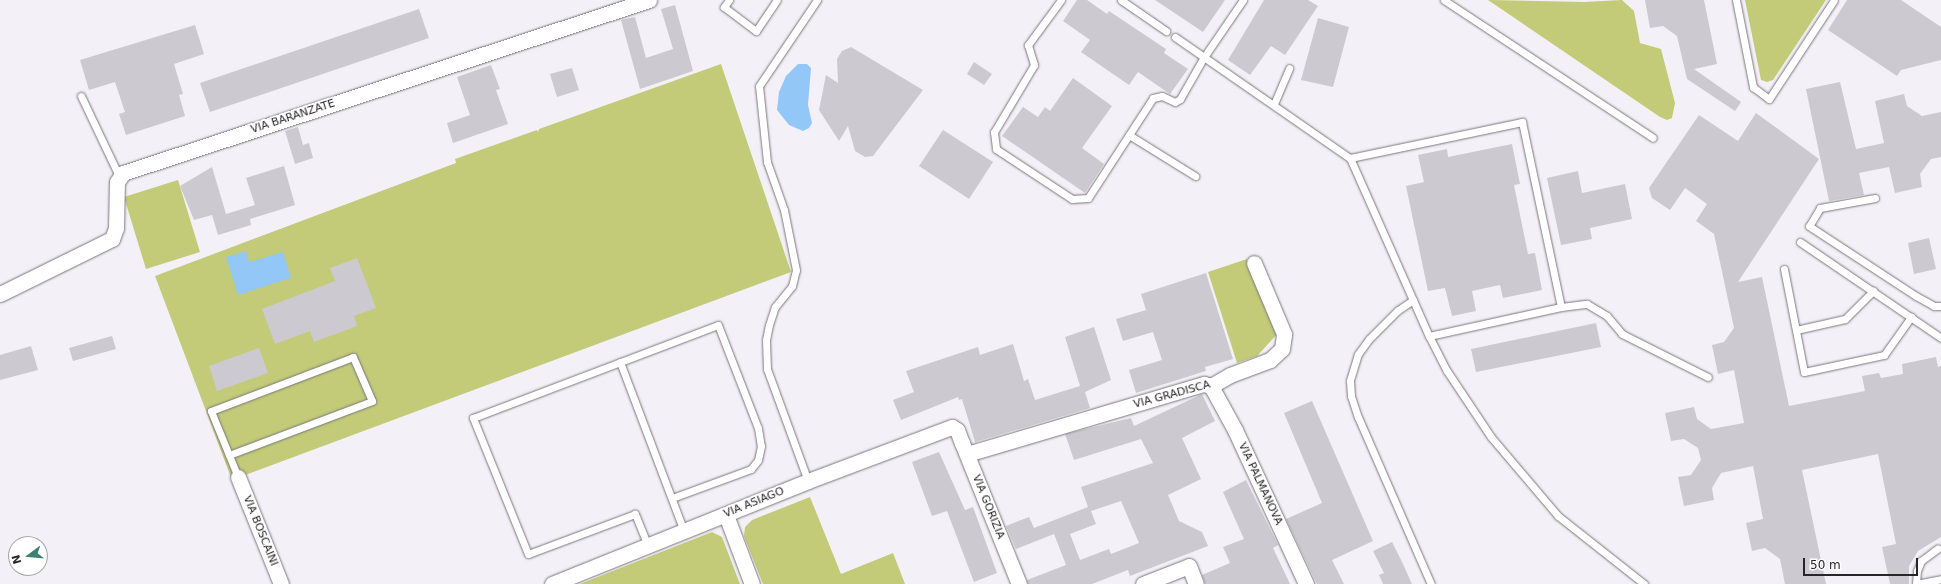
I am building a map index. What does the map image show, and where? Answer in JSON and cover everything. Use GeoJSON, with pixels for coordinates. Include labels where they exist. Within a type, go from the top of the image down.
{"type":"FeatureCollection","features":[{"type":"Feature","properties":{"kind":"street","name":"VIA BARANZATE"},"geometry":{"type":"LineString","coordinates":[[119,176],[138,168],[649,0]]}},
{"type":"Feature","properties":{"kind":"street"},"geometry":{"type":"LineString","coordinates":[[0,294],[112,239],[116,228],[119,176]]}},
{"type":"Feature","properties":{"kind":"street","name":"VIA GRADISCA"},"geometry":{"type":"LineString","coordinates":[[967,454],[1204,384],[1211,386],[1230,375],[1270,360],[1282,349],[1284,334],[1254,263]]}},
{"type":"Feature","properties":{"kind":"street","name":"VIA PALMANOVA"},"geometry":{"type":"LineString","coordinates":[[1211,386],[1235,430],[1306,584]]}},
{"type":"Feature","properties":{"kind":"street","name":"VIA ASIAGO"},"geometry":{"type":"LineString","coordinates":[[552,584],[808,481],[947,428],[957,430]]}},
{"type":"Feature","properties":{"kind":"street","name":"VIA GORIZIA"},"geometry":{"type":"LineString","coordinates":[[957,430],[1019,584]]}},
{"type":"Feature","properties":{"kind":"street","name":"VIA BOSCAINI"},"geometry":{"type":"LineString","coordinates":[[238,477],[281,584]]}},
{"type":"Feature","properties":{"kind":"street"},"geometry":{"type":"LineString","coordinates":[[726,515],[752,584]]}},
{"type":"Feature","properties":{"kind":"street"},"geometry":{"type":"LineString","coordinates":[[1143,584],[1188,566],[1196,584]]}},
{"type":"Feature","properties":{"kind":"lane"},"geometry":{"type":"LineString","coordinates":[[729,0],[724,7],[756,31],[777,0]]}},
{"type":"Feature","properties":{"kind":"lane"},"geometry":{"type":"LineString","coordinates":[[808,481],[767,369],[766,340],[769,325],[775,307],[792,286],[796,270],[784,210],[767,162],[759,86],[817,0]]}},
{"type":"Feature","properties":{"kind":"lane"},"geometry":{"type":"LineString","coordinates":[[1061,0],[1028,45],[1034,65],[994,132],[996,149],[1072,198],[1088,198],[1153,98],[1162,96],[1174,102],[1180,99],[1204,57],[1243,0]]}},
{"type":"Feature","properties":{"kind":"lane"},"geometry":{"type":"LineString","coordinates":[[1121,0],[1166,31]]}},
{"type":"Feature","properties":{"kind":"lane"},"geometry":{"type":"LineString","coordinates":[[1444,0],[1653,138]]}},
{"type":"Feature","properties":{"kind":"lane"},"geometry":{"type":"LineString","coordinates":[[1736,0],[1753,87],[1769,100],[1834,0]]}},
{"type":"Feature","properties":{"kind":"lane"},"geometry":{"type":"LineString","coordinates":[[1175,37],[1350,158],[1429,336],[1447,371],[1492,437],[1558,516],[1644,584]]}},
{"type":"Feature","properties":{"kind":"lane"},"geometry":{"type":"LineString","coordinates":[[1274,104],[1289,68]]}},
{"type":"Feature","properties":{"kind":"lane"},"geometry":{"type":"LineString","coordinates":[[81,96],[119,176]]}},
{"type":"Feature","properties":{"kind":"lane"},"geometry":{"type":"LineString","coordinates":[[1350,158],[1522,122],[1561,307]]}},
{"type":"Feature","properties":{"kind":"lane"},"geometry":{"type":"LineString","coordinates":[[1129,135],[1195,176]]}},
{"type":"Feature","properties":{"kind":"lane"},"geometry":{"type":"LineString","coordinates":[[1876,198],[1820,208],[1809,226],[1916,296],[1934,306],[1941,306]]}},
{"type":"Feature","properties":{"kind":"lane"},"geometry":{"type":"LineString","coordinates":[[1800,242],[1941,338]]}},
{"type":"Feature","properties":{"kind":"lane"},"geometry":{"type":"LineString","coordinates":[[1784,269],[1804,372],[1884,355],[1911,317]]}},
{"type":"Feature","properties":{"kind":"lane"},"geometry":{"type":"LineString","coordinates":[[1796,330],[1844,319],[1873,291]]}},
{"type":"Feature","properties":{"kind":"lane"},"geometry":{"type":"LineString","coordinates":[[1413,300],[1398,310],[1370,339],[1358,354],[1350,381],[1351,396],[1361,424],[1432,584]]}},
{"type":"Feature","properties":{"kind":"lane"},"geometry":{"type":"LineString","coordinates":[[1429,336],[1561,307],[1587,304],[1607,316],[1622,334],[1708,377]]}},
{"type":"Feature","properties":{"kind":"lane"},"geometry":{"type":"LineString","coordinates":[[648,546],[635,514],[528,554],[473,418],[718,324],[758,428],[761,446],[758,460],[751,469],[672,498]]}},
{"type":"Feature","properties":{"kind":"lane"},"geometry":{"type":"LineString","coordinates":[[229,456],[372,401],[353,357],[211,411],[229,456],[238,477]]}},
{"type":"Feature","properties":{"kind":"lane"},"geometry":{"type":"LineString","coordinates":[[620,362],[684,531]]}},
{"type":"Feature","properties":{"kind":"lane"},"geometry":{"type":"LineString","coordinates":[[1938,548],[1921,561],[1916,571],[1916,584],[1941,579]]}},
{"type":"Feature","properties":{"kind":"green space"},"geometry":{"type":"Polygon","coordinates":[[[1488,0],[1584,2],[1622,0],[1634,11],[1640,43],[1661,49],[1675,103],[1672,118],[1667,120],[1660,117],[1488,0]]]}},
{"type":"Feature","properties":{"kind":"green space"},"geometry":{"type":"Polygon","coordinates":[[[1745,0],[1826,0],[1773,80],[1767,82],[1761,80],[1745,0]]]}},
{"type":"Feature","properties":{"kind":"green space"},"geometry":{"type":"Polygon","coordinates":[[[721,64],[791,272],[232,480],[155,276],[456,163],[455,159],[537,130],[538,132],[539,129],[721,64]]]}},
{"type":"Feature","properties":{"kind":"green space"},"geometry":{"type":"Polygon","coordinates":[[[178,180],[200,252],[146,269],[124,197],[178,180]]]}},
{"type":"Feature","properties":{"kind":"green space"},"geometry":{"type":"Polygon","coordinates":[[[1247,259],[1279,332],[1257,356],[1237,363],[1208,272],[1247,259]]]}},
{"type":"Feature","properties":{"kind":"green space"},"geometry":{"type":"Polygon","coordinates":[[[810,497],[841,574],[893,553],[905,584],[763,584],[744,536],[745,527],[752,520],[810,497]]]}},
{"type":"Feature","properties":{"kind":"green space"},"geometry":{"type":"Polygon","coordinates":[[[712,532],[722,537],[740,584],[580,584],[712,532]]]}},
{"type":"Feature","properties":{"kind":"water"},"geometry":{"type":"Polygon","coordinates":[[[798,64],[807,64],[811,68],[808,105],[812,123],[809,128],[803,131],[789,125],[777,110],[779,92],[786,76],[798,64]]]}},
{"type":"Feature","properties":{"kind":"water"},"geometry":{"type":"Polygon","coordinates":[[[246,251],[249,262],[283,252],[291,278],[238,295],[226,257],[246,251]]]}},
{"type":"Feature","properties":{"kind":"building"},"geometry":{"type":"Polygon","coordinates":[[[1077,0],[1087,0],[1107,14],[1109,11],[1166,49],[1164,53],[1188,69],[1170,94],[1138,72],[1129,85],[1081,52],[1090,40],[1063,21],[1077,0]]]}},
{"type":"Feature","properties":{"kind":"building"},"geometry":{"type":"Polygon","coordinates":[[[1155,0],[1225,0],[1203,32],[1155,0]]]}},
{"type":"Feature","properties":{"kind":"building"},"geometry":{"type":"Polygon","coordinates":[[[1264,0],[1308,0],[1318,6],[1285,55],[1271,46],[1250,75],[1228,60],[1264,0]]]}},
{"type":"Feature","properties":{"kind":"building"},"geometry":{"type":"Polygon","coordinates":[[[1645,0],[1704,0],[1717,64],[1694,69],[1741,102],[1735,111],[1687,79],[1677,36],[1663,26],[1650,28],[1645,0]]]}},
{"type":"Feature","properties":{"kind":"building"},"geometry":{"type":"Polygon","coordinates":[[[1847,0],[1901,0],[1941,27],[1941,60],[1901,70],[1897,76],[1828,30],[1847,0]]]}},
{"type":"Feature","properties":{"kind":"building"},"geometry":{"type":"Polygon","coordinates":[[[675,5],[693,71],[640,89],[621,20],[635,17],[646,58],[673,49],[661,9],[675,5]]]}},
{"type":"Feature","properties":{"kind":"building"},"geometry":{"type":"Polygon","coordinates":[[[419,9],[429,38],[210,112],[200,83],[419,9]]]}},
{"type":"Feature","properties":{"kind":"building"},"geometry":{"type":"Polygon","coordinates":[[[1318,18],[1349,27],[1333,87],[1301,80],[1318,18]]]}},
{"type":"Feature","properties":{"kind":"building"},"geometry":{"type":"Polygon","coordinates":[[[195,25],[204,54],[174,64],[183,94],[179,95],[185,116],[126,135],[119,114],[125,112],[115,82],[89,90],[80,60],[195,25]]]}},
{"type":"Feature","properties":{"kind":"building"},"geometry":{"type":"Polygon","coordinates":[[[851,47],[923,90],[873,156],[865,157],[855,151],[848,126],[839,141],[819,110],[826,75],[838,83],[837,59],[842,51],[851,47]]]}},
{"type":"Feature","properties":{"kind":"building"},"geometry":{"type":"Polygon","coordinates":[[[974,62],[992,74],[984,85],[967,74],[974,62]]]}},
{"type":"Feature","properties":{"kind":"building"},"geometry":{"type":"Polygon","coordinates":[[[491,65],[500,89],[496,90],[508,124],[453,143],[447,123],[470,115],[457,77],[491,65]]]}},
{"type":"Feature","properties":{"kind":"building"},"geometry":{"type":"Polygon","coordinates":[[[572,68],[579,90],[557,97],[550,74],[572,68]]]}},
{"type":"Feature","properties":{"kind":"building"},"geometry":{"type":"Polygon","coordinates":[[[1073,78],[1112,106],[1082,148],[1104,164],[1085,193],[1002,136],[1023,107],[1038,117],[1045,107],[1050,111],[1073,78]]]}},
{"type":"Feature","properties":{"kind":"building"},"geometry":{"type":"Polygon","coordinates":[[[1840,82],[1856,149],[1884,143],[1875,101],[1904,94],[1907,106],[1922,116],[1941,112],[1941,157],[1931,159],[1920,174],[1922,187],[1895,193],[1889,167],[1859,173],[1864,195],[1829,201],[1806,89],[1840,82]]]}},
{"type":"Feature","properties":{"kind":"building"},"geometry":{"type":"Polygon","coordinates":[[[1756,113],[1819,159],[1738,282],[1762,277],[1789,406],[1865,391],[1862,376],[1879,373],[1881,378],[1903,374],[1902,364],[1936,357],[1938,367],[1941,366],[1941,537],[1918,551],[1909,566],[1909,584],[1890,584],[1882,547],[1896,544],[1878,454],[1802,470],[1826,584],[1785,584],[1780,559],[1765,548],[1752,551],[1746,523],[1763,519],[1753,466],[1721,473],[1712,488],[1714,500],[1684,506],[1678,477],[1691,475],[1701,460],[1698,448],[1684,439],[1671,441],[1665,413],[1694,407],[1697,419],[1711,429],[1744,423],[1734,370],[1718,374],[1712,345],[1724,342],[1734,328],[1714,234],[1696,221],[1707,204],[1685,188],[1670,210],[1652,198],[1649,188],[1699,115],[1738,141],[1756,113]]]}},
{"type":"Feature","properties":{"kind":"building"},"geometry":{"type":"Polygon","coordinates":[[[298,127],[303,145],[309,143],[313,158],[295,164],[285,131],[298,127]]]}},
{"type":"Feature","properties":{"kind":"building"},"geometry":{"type":"Polygon","coordinates":[[[943,130],[993,162],[969,199],[919,166],[943,130]]]}},
{"type":"Feature","properties":{"kind":"building"},"geometry":{"type":"Polygon","coordinates":[[[1512,144],[1520,184],[1514,185],[1528,254],[1535,253],[1542,290],[1503,298],[1500,285],[1472,291],[1476,311],[1452,316],[1445,288],[1428,291],[1406,186],[1424,182],[1418,155],[1447,149],[1448,157],[1512,144]]]}},
{"type":"Feature","properties":{"kind":"building"},"geometry":{"type":"Polygon","coordinates":[[[284,166],[295,205],[250,219],[251,225],[218,235],[212,215],[194,220],[180,186],[212,167],[226,214],[255,205],[246,178],[284,166]]]}},
{"type":"Feature","properties":{"kind":"building"},"geometry":{"type":"Polygon","coordinates":[[[1578,171],[1582,193],[1625,184],[1632,219],[1590,228],[1592,239],[1561,245],[1547,178],[1578,171]]]}},
{"type":"Feature","properties":{"kind":"building"},"geometry":{"type":"Polygon","coordinates":[[[1929,238],[1936,269],[1914,274],[1908,243],[1929,238]]]}},
{"type":"Feature","properties":{"kind":"building"},"geometry":{"type":"Polygon","coordinates":[[[357,258],[376,308],[354,316],[357,326],[314,342],[310,331],[275,344],[262,309],[335,281],[330,268],[357,258]]]}},
{"type":"Feature","properties":{"kind":"building"},"geometry":{"type":"Polygon","coordinates":[[[1206,273],[1233,359],[1205,367],[1206,371],[1136,393],[1129,370],[1162,360],[1153,332],[1123,341],[1116,319],[1146,310],[1141,294],[1206,273]]]}},
{"type":"Feature","properties":{"kind":"building"},"geometry":{"type":"Polygon","coordinates":[[[1596,323],[1601,347],[1476,372],[1471,349],[1596,323]]]}},
{"type":"Feature","properties":{"kind":"building"},"geometry":{"type":"Polygon","coordinates":[[[1094,327],[1111,380],[1085,392],[1090,408],[975,442],[962,399],[959,400],[958,397],[901,420],[893,400],[914,392],[906,371],[978,347],[980,355],[1013,344],[1024,381],[1028,379],[1035,400],[1080,386],[1065,337],[1094,327]]]}},
{"type":"Feature","properties":{"kind":"building"},"geometry":{"type":"Polygon","coordinates":[[[112,336],[116,349],[73,361],[69,348],[112,336]]]}},
{"type":"Feature","properties":{"kind":"building"},"geometry":{"type":"Polygon","coordinates":[[[31,346],[38,370],[0,380],[0,355],[31,346]]]}},
{"type":"Feature","properties":{"kind":"building"},"geometry":{"type":"Polygon","coordinates":[[[259,348],[268,373],[217,391],[209,366],[259,348]]]}},
{"type":"Feature","properties":{"kind":"building"},"geometry":{"type":"Polygon","coordinates":[[[1202,394],[1215,421],[1182,438],[1201,479],[1168,495],[1179,521],[1202,532],[1208,546],[1130,576],[1128,570],[1092,584],[1028,584],[1027,580],[1066,565],[1054,534],[1016,549],[1006,526],[1029,517],[1034,528],[1088,507],[1081,487],[1153,463],[1141,439],[1074,460],[1065,434],[1131,418],[1134,426],[1202,394]],[[1121,501],[1091,511],[1096,524],[1070,534],[1080,560],[1109,549],[1111,554],[1139,543],[1121,501]]]}},
{"type":"Feature","properties":{"kind":"building"},"geometry":{"type":"Polygon","coordinates":[[[1312,401],[1373,541],[1332,560],[1344,584],[1317,584],[1286,519],[1322,503],[1284,413],[1312,401]]]}},
{"type":"Feature","properties":{"kind":"building"},"geometry":{"type":"Polygon","coordinates":[[[939,452],[965,510],[973,507],[997,573],[974,582],[947,511],[932,516],[912,462],[939,452]]]}},
{"type":"Feature","properties":{"kind":"building"},"geometry":{"type":"Polygon","coordinates":[[[1246,480],[1278,545],[1273,548],[1290,584],[1205,584],[1202,575],[1230,563],[1223,547],[1244,539],[1223,492],[1246,480]]]}},
{"type":"Feature","properties":{"kind":"building"},"geometry":{"type":"Polygon","coordinates":[[[1392,542],[1412,584],[1383,584],[1379,575],[1384,573],[1373,551],[1392,542]]]}}]}
